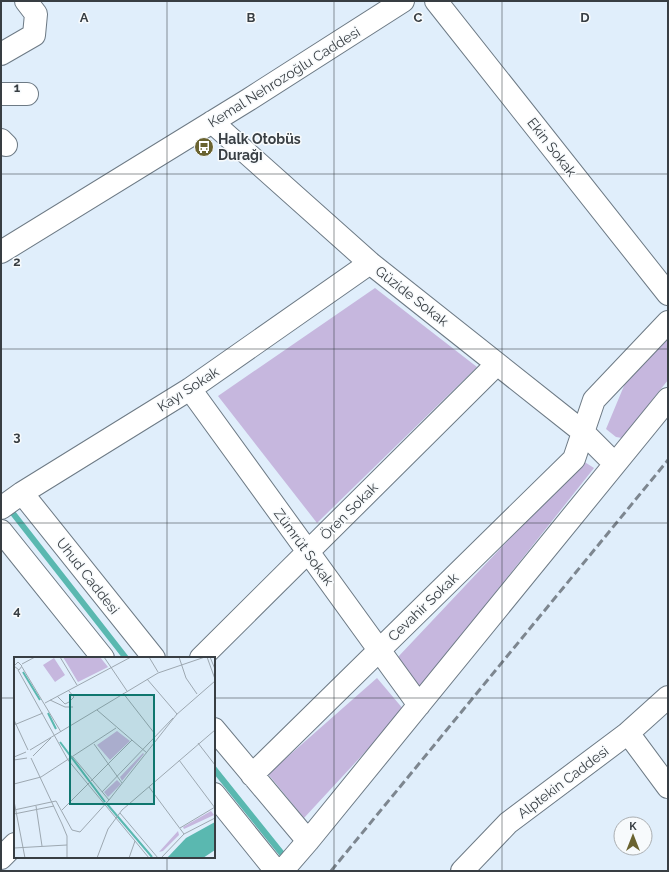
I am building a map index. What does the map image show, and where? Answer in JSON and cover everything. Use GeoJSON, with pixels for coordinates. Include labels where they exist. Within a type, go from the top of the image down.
{"type":"FeatureCollection","features":[{"type":"Feature","properties":{"kind":"street"},"geometry":{"type":"LineString","coordinates":[[1,54],[34,35],[36,14],[26,1]]}},
{"type":"Feature","properties":{"kind":"street","name":"Kemal Nehrozoğlu Caddesi"},"geometry":{"type":"LineString","coordinates":[[1,252],[212,122],[404,1]]}},
{"type":"Feature","properties":{"kind":"street","name":"Ekin Sokak"},"geometry":{"type":"LineString","coordinates":[[436,1],[668,294]]}},
{"type":"Feature","properties":{"kind":"street"},"geometry":{"type":"LineString","coordinates":[[1,94],[27,94]]}},
{"type":"Feature","properties":{"kind":"street","name":"Güzide Sokak"},"geometry":{"type":"LineString","coordinates":[[212,122],[370,263],[583,432],[615,464]]}},
{"type":"Feature","properties":{"kind":"street","name":"Kayı Sokak"},"geometry":{"type":"LineString","coordinates":[[1,508],[190,389],[370,263]]}},
{"type":"Feature","properties":{"kind":"street","name":"Cevahir Sokak"},"geometry":{"type":"LineString","coordinates":[[252,775],[574,459],[594,400],[668,322]]}},
{"type":"Feature","properties":{"kind":"street","name":"Ören Sokak"},"geometry":{"type":"LineString","coordinates":[[202,657],[497,364]]}},
{"type":"Feature","properties":{"kind":"street","name":"Zümrüt Sokak"},"geometry":{"type":"LineString","coordinates":[[190,389],[419,705]]}},
{"type":"Feature","properties":{"kind":"street"},"geometry":{"type":"LineString","coordinates":[[215,795],[277,869],[303,847],[668,399]]}},
{"type":"Feature","properties":{"kind":"street","name":"Uhud Caddesi"},"geometry":{"type":"LineString","coordinates":[[22,494],[153,657]]}},
{"type":"Feature","properties":{"kind":"street"},"geometry":{"type":"LineString","coordinates":[[1,531],[102,657]]}},
{"type":"Feature","properties":{"kind":"street","name":"Alptekin Caddesi"},"geometry":{"type":"LineString","coordinates":[[462,871],[508,823],[628,733],[668,698]]}},
{"type":"Feature","properties":{"kind":"street"},"geometry":{"type":"LineString","coordinates":[[215,730],[252,775],[303,847]]}},
{"type":"Feature","properties":{"kind":"street"},"geometry":{"type":"LineString","coordinates":[[628,733],[668,787]]}},
{"type":"Feature","properties":{"kind":"street"},"geometry":{"type":"LineString","coordinates":[[1,858],[14,845]]}},
{"type":"Feature","properties":{"kind":"shaded area"},"geometry":{"type":"Polygon","coordinates":[[[375,288],[477,367],[317,523],[218,396],[375,288]]]}},
{"type":"Feature","properties":{"kind":"shaded area"},"geometry":{"type":"Polygon","coordinates":[[[668,334],[668,380],[622,438],[616,437],[606,429],[631,369],[668,334]]]}},
{"type":"Feature","properties":{"kind":"shaded area"},"geometry":{"type":"Polygon","coordinates":[[[583,461],[594,468],[419,689],[398,657],[583,461]]]}},
{"type":"Feature","properties":{"kind":"shaded area"},"geometry":{"type":"Polygon","coordinates":[[[377,678],[404,710],[304,818],[268,774],[377,678]]]}},
{"type":"Feature","properties":{"kind":"waterway"},"geometry":{"type":"LineString","coordinates":[[8,507],[125,657]]}},
{"type":"Feature","properties":{"kind":"waterway"},"geometry":{"type":"LineString","coordinates":[[215,770],[287,860]]}},
{"type":"Feature","properties":{"kind":"railway"},"geometry":{"type":"LineString","coordinates":[[331,871],[668,460]]}},
{"type":"Feature","properties":{"kind":"place","name":"Halk Otobüs Durağı"},"geometry":{"type":"Point","coordinates":[204,147]}}]}
